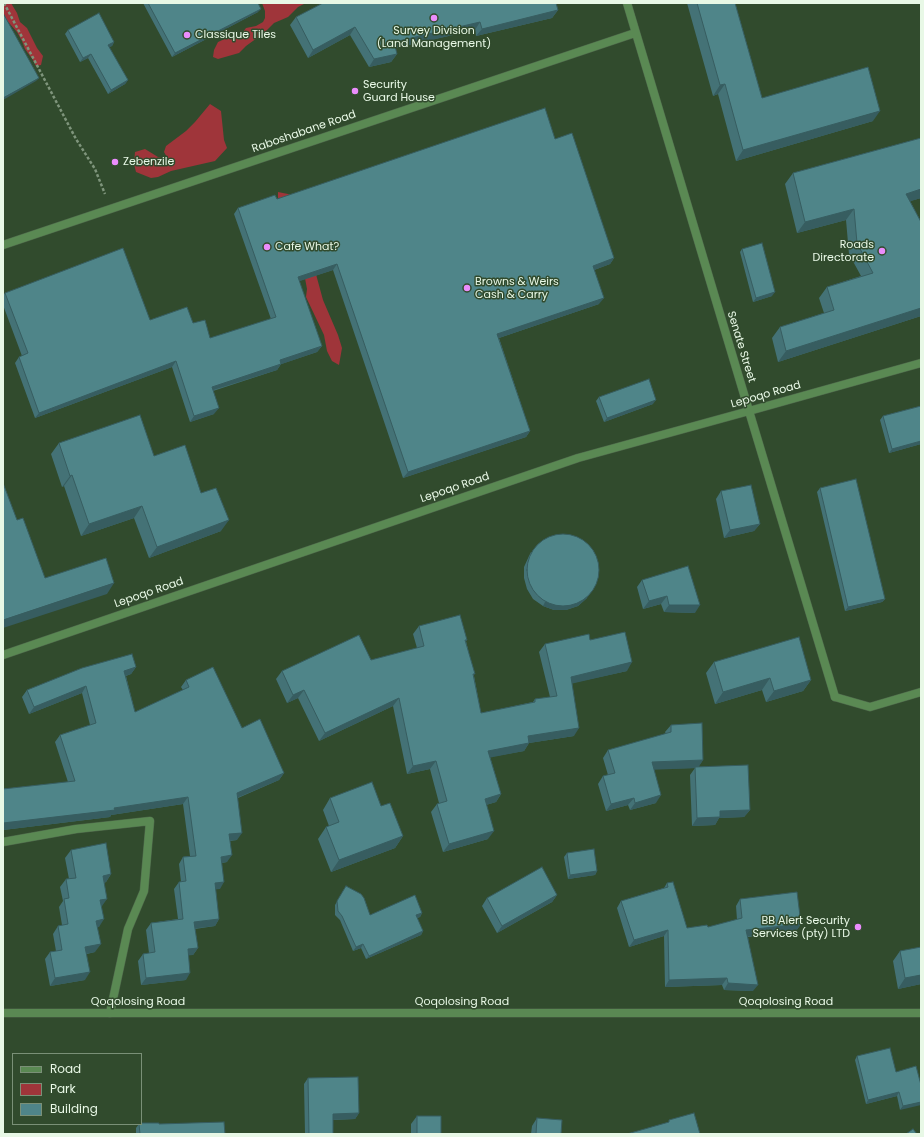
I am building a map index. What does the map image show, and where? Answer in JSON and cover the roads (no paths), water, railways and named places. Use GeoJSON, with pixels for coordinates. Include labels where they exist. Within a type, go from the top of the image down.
{"type":"FeatureCollection","features":[{"type":"Feature","properties":{"kind":"street","name":"Senate Street"},"geometry":{"type":"LineString","coordinates":[[627,3],[835,697],[870,707],[921,692]]}},
{"type":"Feature","properties":{"kind":"street","name":"Raboshabane Road"},"geometry":{"type":"LineString","coordinates":[[3,245],[635,32]]}},
{"type":"Feature","properties":{"kind":"street","name":"Lepoqo Road"},"geometry":{"type":"LineString","coordinates":[[3,655],[578,458],[921,363]]}},
{"type":"Feature","properties":{"kind":"street"},"geometry":{"type":"LineString","coordinates":[[3,842],[76,829],[150,821],[144,891],[128,929],[110,1013]]}},
{"type":"Feature","properties":{"kind":"street","name":"Qoqolosing Road"},"geometry":{"type":"LineString","coordinates":[[3,1013],[921,1013]]}},
{"type":"Feature","properties":{"kind":"place","name":"Survey Division (Land Management)"},"geometry":{"type":"Point","coordinates":[434,18]}},
{"type":"Feature","properties":{"kind":"place","name":"Classique Tiles"},"geometry":{"type":"Point","coordinates":[187,35]}},
{"type":"Feature","properties":{"kind":"place","name":"Security Guard House"},"geometry":{"type":"Point","coordinates":[355,91]}},
{"type":"Feature","properties":{"kind":"place","name":"Zebenzile"},"geometry":{"type":"Point","coordinates":[115,162]}},
{"type":"Feature","properties":{"kind":"place","name":"Cafe What?"},"geometry":{"type":"Point","coordinates":[267,247]}},
{"type":"Feature","properties":{"kind":"place","name":"Roads Directorate"},"geometry":{"type":"Point","coordinates":[882,251]}},
{"type":"Feature","properties":{"kind":"place","name":"Browns & Weirs Cash & Carry"},"geometry":{"type":"Point","coordinates":[467,288]}},
{"type":"Feature","properties":{"kind":"place","name":"BB Alert Security Services (pty) LTD"},"geometry":{"type":"Point","coordinates":[858,927]}}]}
